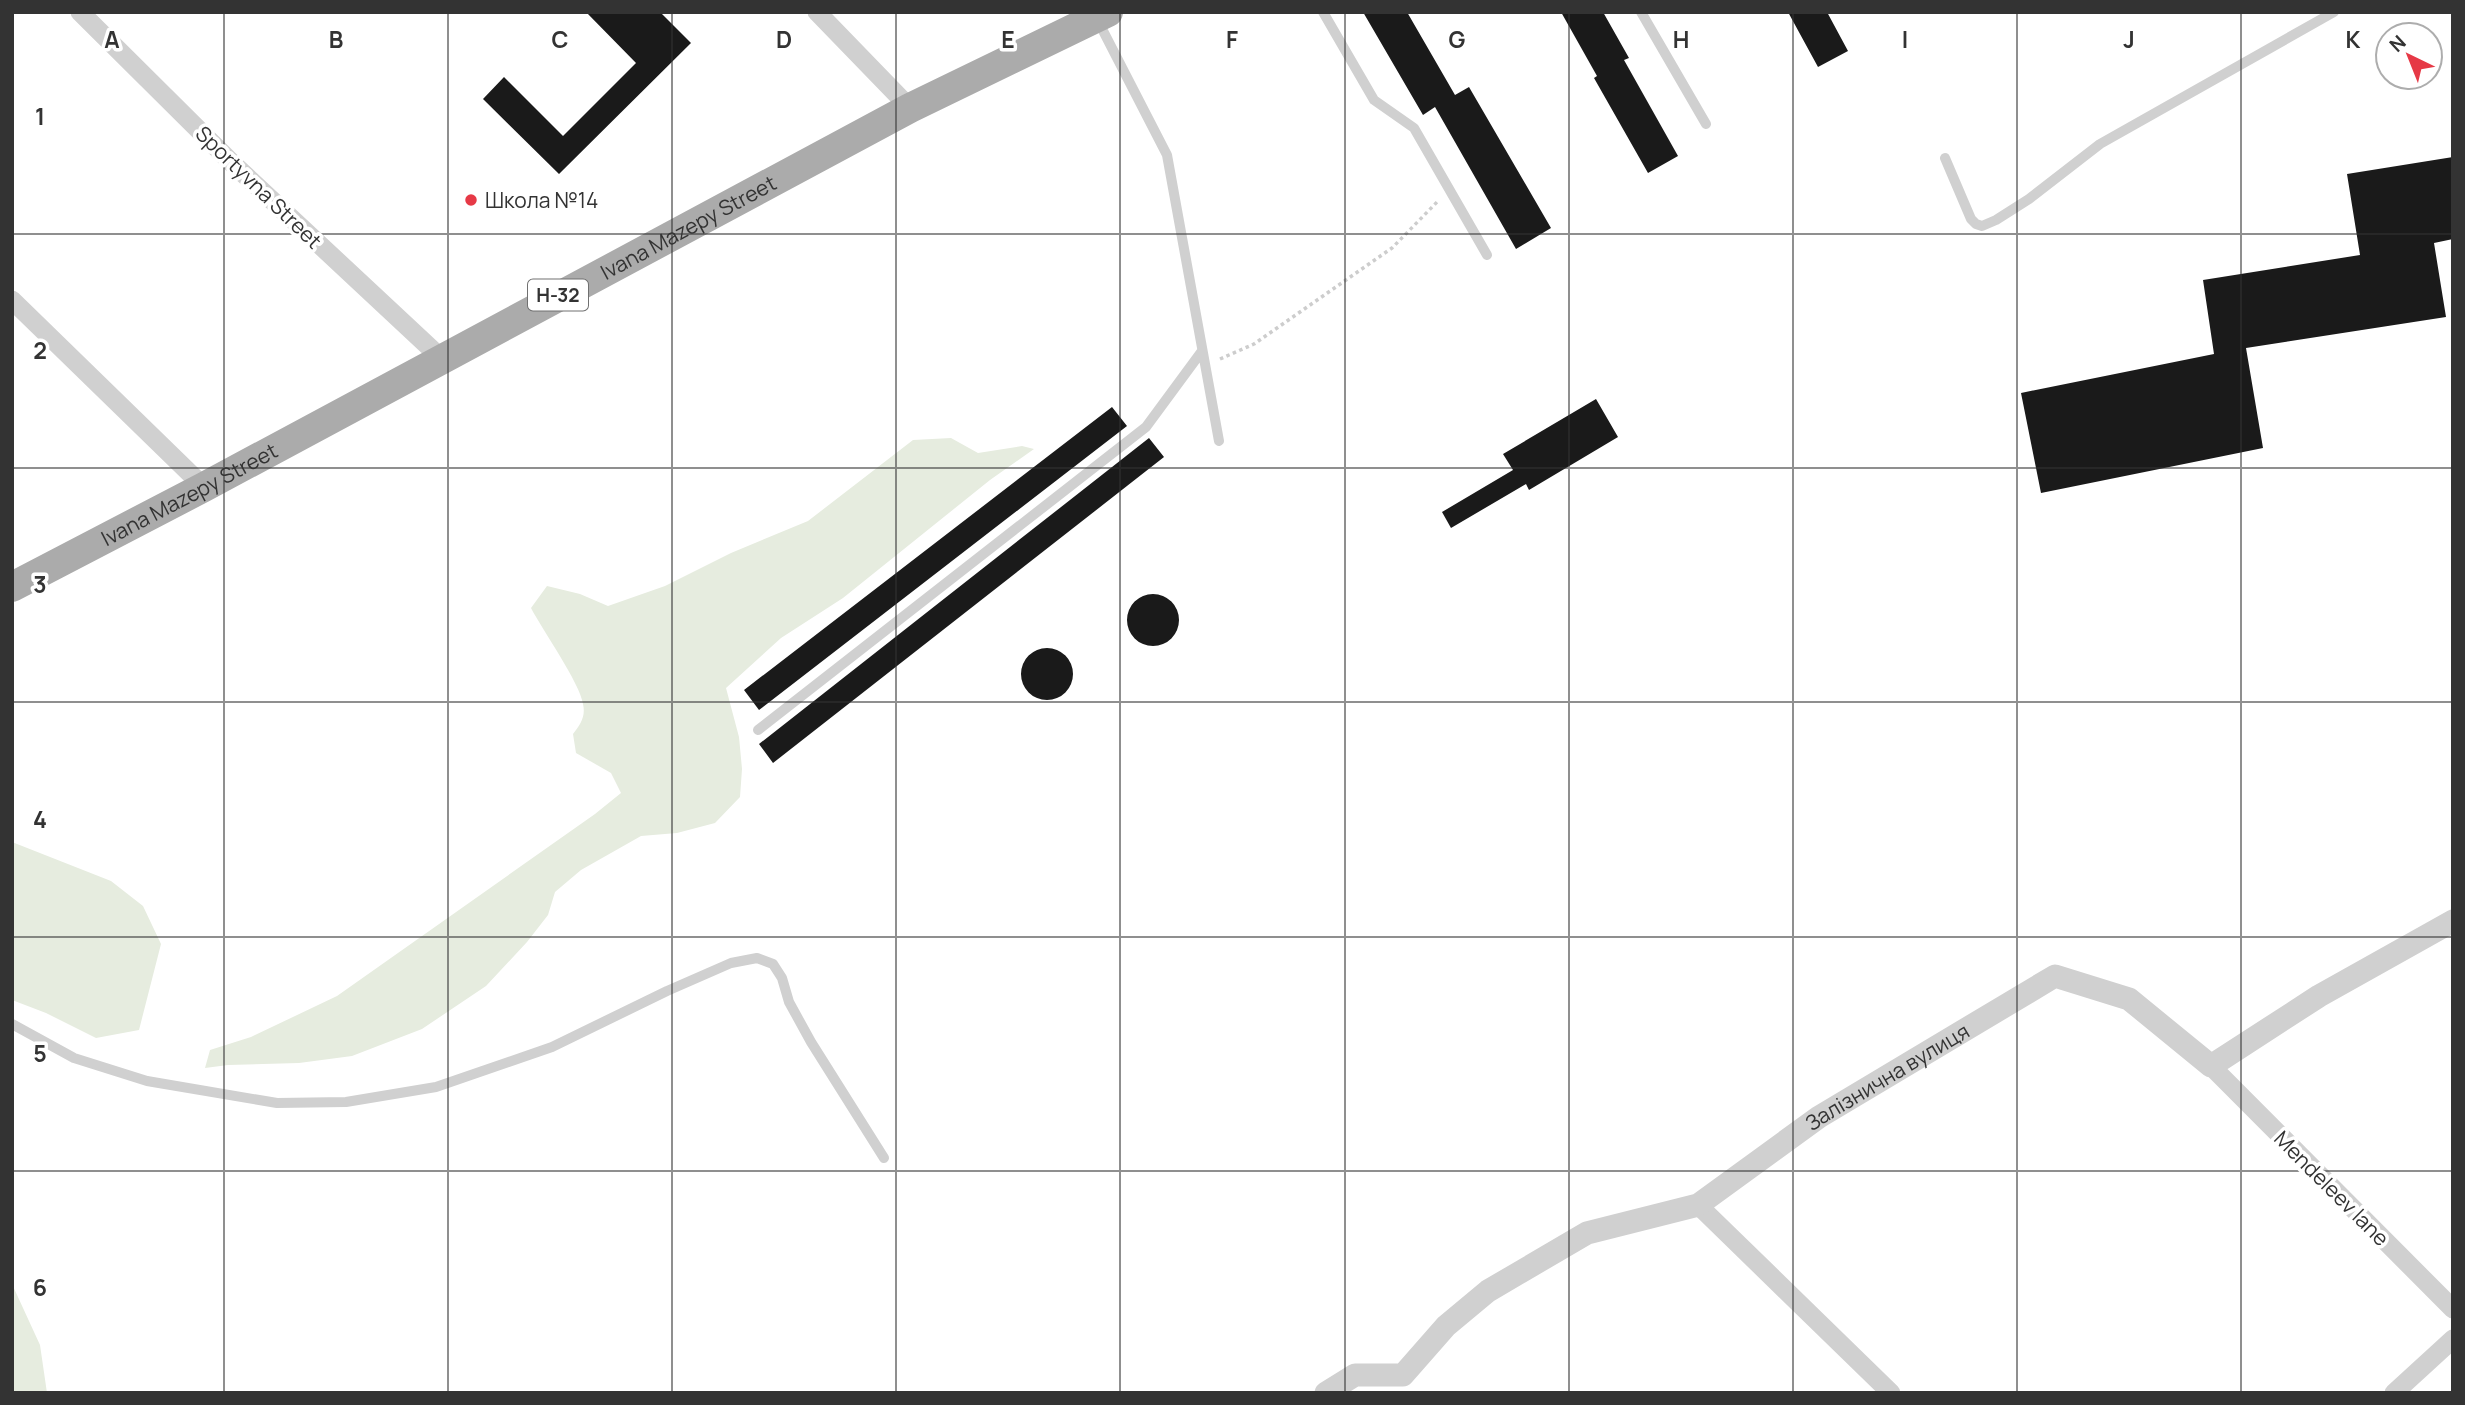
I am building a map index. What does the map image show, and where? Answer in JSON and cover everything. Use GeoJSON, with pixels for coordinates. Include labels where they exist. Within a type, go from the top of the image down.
{"type":"FeatureCollection","features":[{"type":"Feature","properties":{"kind":"main road","name":"Ivana Mazepy Street"},"geometry":{"type":"LineString","coordinates":[[12,587],[204,487],[910,108],[1102,15]]}},
{"type":"Feature","properties":{"kind":"street","name":"Sportyvna Street"},"geometry":{"type":"LineString","coordinates":[[80,12],[231,162],[441,358]]}},
{"type":"Feature","properties":{"kind":"street"},"geometry":{"type":"LineString","coordinates":[[817,12],[910,108]]}},
{"type":"Feature","properties":{"kind":"street"},"geometry":{"type":"LineString","coordinates":[[12,300],[204,487]]}},
{"type":"Feature","properties":{"kind":"street"},"geometry":{"type":"LineString","coordinates":[[2211,1066],[2319,996],[2453,922]]}},
{"type":"Feature","properties":{"kind":"street","name":"Залізнична вулиця"},"geometry":{"type":"LineString","coordinates":[[1325,1393],[1355,1375],[1404,1384],[1446,1326],[1488,1291],[1587,1233],[1698,1205],[1819,1117],[2055,976],[2129,999],[2211,1066]]}},
{"type":"Feature","properties":{"kind":"street","name":"Mendeleev lane"},"geometry":{"type":"LineString","coordinates":[[2211,1066],[2453,1310]]}},
{"type":"Feature","properties":{"kind":"street"},"geometry":{"type":"LineString","coordinates":[[1698,1205],[1891,1393]]}},
{"type":"Feature","properties":{"kind":"street"},"geometry":{"type":"LineString","coordinates":[[2394,1393],[2453,1339]]}},
{"type":"Feature","properties":{"kind":"lane"},"geometry":{"type":"LineString","coordinates":[[1323,12],[1374,100],[1414,128],[1487,255]]}},
{"type":"Feature","properties":{"kind":"lane"},"geometry":{"type":"LineString","coordinates":[[1641,12],[1706,124]]}},
{"type":"Feature","properties":{"kind":"lane"},"geometry":{"type":"LineString","coordinates":[[1945,158],[1971,219],[1982,226],[2029,198],[2100,144],[2334,12]]}},
{"type":"Feature","properties":{"kind":"lane"},"geometry":{"type":"LineString","coordinates":[[1102,15],[1167,155],[1219,442]]}},
{"type":"Feature","properties":{"kind":"lane"},"geometry":{"type":"LineString","coordinates":[[758,730],[1146,427],[1202,351]]}},
{"type":"Feature","properties":{"kind":"lane"},"geometry":{"type":"LineString","coordinates":[[12,1024],[74,1058],[147,1081],[277,1103],[346,1102],[436,1087],[552,1047],[731,963],[757,958],[773,964],[782,978],[789,1002],[811,1042],[884,1158]]}},
{"type":"Feature","properties":{"kind":"path"},"geometry":{"type":"LineString","coordinates":[[1205,365],[1254,344],[1392,248],[1450,190]]}},
{"type":"Feature","properties":{"kind":"shaded area"},"geometry":{"type":"Polygon","coordinates":[[[951,438],[978,453],[1022,446],[1034,449],[990,480],[843,598],[781,638],[726,688],[739,737],[742,769],[740,797],[715,823],[677,833],[641,836],[581,870],[555,892],[548,915],[486,986],[422,1029],[352,1056],[299,1063],[205,1068],[210,1050],[251,1037],[337,996],[621,793],[611,773],[576,753],[573,734],[583,717],[583,704],[568,670],[531,608],[547,586],[580,594],[608,606],[665,586],[731,553],[808,521],[913,440],[951,438]]]}},
{"type":"Feature","properties":{"kind":"shaded area"},"geometry":{"type":"Polygon","coordinates":[[[12,842],[111,881],[143,906],[161,944],[139,1030],[96,1038],[46,1013],[12,1000],[12,842]]]}},
{"type":"Feature","properties":{"kind":"shaded area"},"geometry":{"type":"Polygon","coordinates":[[[12,1284],[40,1345],[47,1393],[12,1393],[12,1284]]]}},
{"type":"Feature","properties":{"kind":"building"},"geometry":{"type":"Polygon","coordinates":[[[586,12],[660,12],[691,43],[559,174],[483,99],[504,77],[563,136],[636,63],[586,12]]]}},
{"type":"Feature","properties":{"kind":"building"},"geometry":{"type":"Polygon","coordinates":[[[1363,12],[1407,12],[1455,95],[1469,87],[1551,228],[1516,249],[1435,107],[1423,115],[1363,12]]]}},
{"type":"Feature","properties":{"kind":"building"},"geometry":{"type":"Polygon","coordinates":[[[1561,12],[1603,12],[1629,58],[1624,60],[1678,156],[1648,173],[1594,78],[1597,76],[1561,12]]]}},
{"type":"Feature","properties":{"kind":"building"},"geometry":{"type":"Polygon","coordinates":[[[1788,12],[1827,12],[1848,51],[1818,67],[1788,12]]]}},
{"type":"Feature","properties":{"kind":"building"},"geometry":{"type":"Polygon","coordinates":[[[2453,157],[2453,239],[2434,243],[2446,317],[2246,348],[2263,448],[2041,493],[2021,393],[2214,354],[2203,280],[2360,255],[2347,174],[2453,157]]]}},
{"type":"Feature","properties":{"kind":"building"},"geometry":{"type":"Polygon","coordinates":[[[1596,399],[1618,437],[1529,490],[1526,484],[1451,528],[1442,512],[1513,470],[1503,454],[1596,399]]]}},
{"type":"Feature","properties":{"kind":"building"},"geometry":{"type":"Polygon","coordinates":[[[1112,407],[1127,426],[759,710],[744,690],[1112,407]]]}},
{"type":"Feature","properties":{"kind":"building"},"geometry":{"type":"Polygon","coordinates":[[[1149,438],[1164,457],[773,763],[759,744],[1149,438]]]}},
{"type":"Feature","properties":{"kind":"building"},"geometry":{"type":"Polygon","coordinates":[[[1153,594],[1163,596],[1171,602],[1177,610],[1177,630],[1171,638],[1163,644],[1153,646],[1143,644],[1135,638],[1129,630],[1127,620],[1129,610],[1135,602],[1143,596],[1153,594]]]}},
{"type":"Feature","properties":{"kind":"building"},"geometry":{"type":"Polygon","coordinates":[[[1047,648],[1057,650],[1065,656],[1071,664],[1071,684],[1065,692],[1057,698],[1047,700],[1037,698],[1029,692],[1023,684],[1021,674],[1023,664],[1029,656],[1037,650],[1047,648]]]}},
{"type":"Feature","properties":{"kind":"place","name":"Школа №14"},"geometry":{"type":"Point","coordinates":[471,200]}}]}
